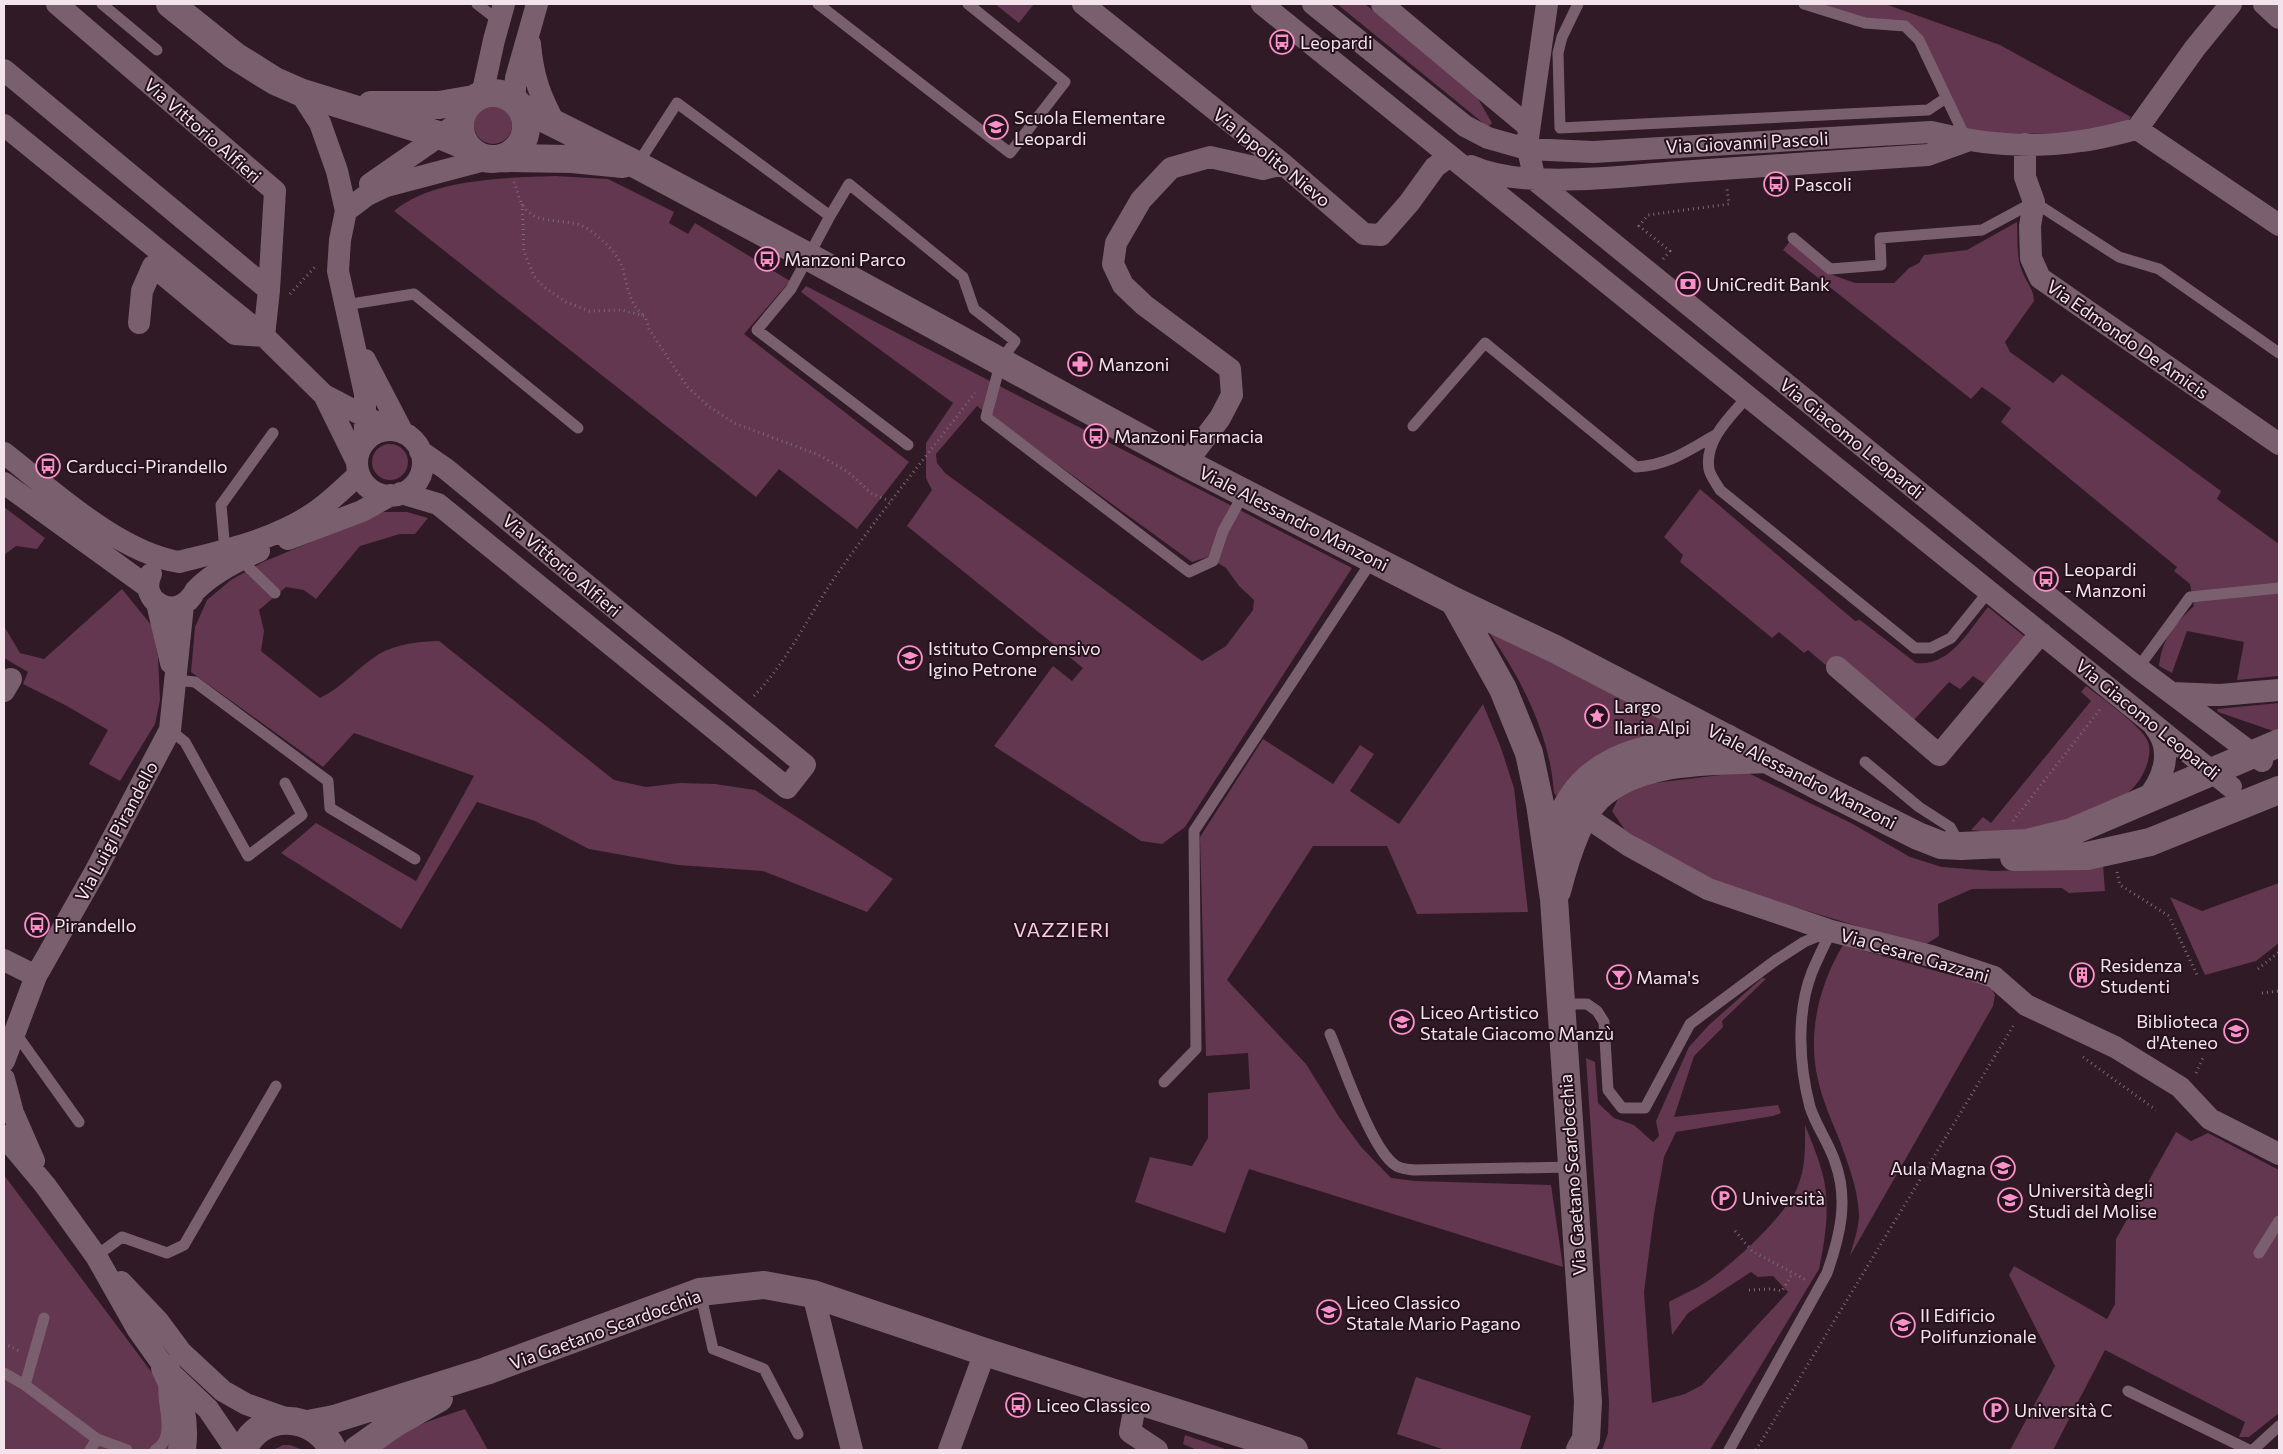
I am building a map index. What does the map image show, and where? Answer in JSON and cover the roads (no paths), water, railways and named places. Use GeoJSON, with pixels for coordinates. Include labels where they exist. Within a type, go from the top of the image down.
{"type":"FeatureCollection","features":[{"type":"Feature","properties":{"kind":"street","name":"Via Vittorio Alfieri"},"geometry":{"type":"LineString","coordinates":[[57,4],[275,191],[264,336]]}},
{"type":"Feature","properties":{"kind":"street","name":"Viale Alessandro Manzoni"},"geometry":{"type":"LineString","coordinates":[[170,4],[236,56],[275,81],[300,92],[339,103],[473,130],[572,160],[637,165]]}},
{"type":"Feature","properties":{"kind":"street"},"geometry":{"type":"LineString","coordinates":[[473,130],[518,149],[524,138],[527,125],[517,104],[516,78],[538,4]]}},
{"type":"Feature","properties":{"kind":"street","name":"Via Ippolito Nievo"},"geometry":{"type":"LineString","coordinates":[[1083,4],[1283,164],[1364,234],[1381,236],[1435,167],[1450,156]]}},
{"type":"Feature","properties":{"kind":"street","name":"Via Giacomo Leopardi"},"geometry":{"type":"LineString","coordinates":[[1262,4],[2223,780]]}},
{"type":"Feature","properties":{"kind":"street"},"geometry":{"type":"LineString","coordinates":[[1313,4],[1465,126],[1488,138],[1528,138]]}},
{"type":"Feature","properties":{"kind":"street"},"geometry":{"type":"LineString","coordinates":[[1382,4],[1528,138]]}},
{"type":"Feature","properties":{"kind":"street"},"geometry":{"type":"LineString","coordinates":[[1535,180],[1528,138],[1547,4]]}},
{"type":"Feature","properties":{"kind":"street"},"geometry":{"type":"LineString","coordinates":[[2231,4],[2195,48],[2138,129],[2279,225]]}},
{"type":"Feature","properties":{"kind":"street"},"geometry":{"type":"LineString","coordinates":[[2264,4],[2279,18]]}},
{"type":"Feature","properties":{"kind":"street"},"geometry":{"type":"LineString","coordinates":[[346,211],[367,195],[386,186],[473,130],[502,12]]}},
{"type":"Feature","properties":{"kind":"street"},"geometry":{"type":"LineString","coordinates":[[529,33],[533,73],[541,100],[556,126]]}},
{"type":"Feature","properties":{"kind":"street"},"geometry":{"type":"LineString","coordinates":[[4,70],[268,301]]}},
{"type":"Feature","properties":{"kind":"street"},"geometry":{"type":"LineString","coordinates":[[300,92],[320,123],[337,171],[346,211],[340,240],[338,271],[365,394],[365,441]]}},
{"type":"Feature","properties":{"kind":"street","name":"Viale Alessandro Manzoni"},"geometry":{"type":"LineString","coordinates":[[473,130],[499,94],[556,126],[587,139],[809,256],[1186,463],[1454,601],[1555,649],[1918,836],[1941,845],[2027,843],[2071,832],[2144,802],[2223,780],[2259,755]]}},
{"type":"Feature","properties":{"kind":"street","name":"Viale Alessandro Manzoni"},"geometry":{"type":"LineString","coordinates":[[339,103],[387,106],[439,105],[473,130]]}},
{"type":"Feature","properties":{"kind":"street"},"geometry":{"type":"LineString","coordinates":[[4,125],[264,336],[324,395],[414,440],[420,451],[423,464],[420,476],[412,486],[362,511],[286,539],[232,555],[161,564],[149,578],[153,595]]}},
{"type":"Feature","properties":{"kind":"street","name":"Via Giovanni Pascoli"},"geometry":{"type":"LineString","coordinates":[[1528,138],[1593,152],[1931,132],[1967,141],[2025,144],[2080,142],[2138,129]]}},
{"type":"Feature","properties":{"kind":"street"},"geometry":{"type":"LineString","coordinates":[[346,211],[369,185],[473,130]]}},
{"type":"Feature","properties":{"kind":"street","name":"Via Giovanni Pascoli"},"geometry":{"type":"LineString","coordinates":[[1535,180],[1928,155],[1967,141]]}},
{"type":"Feature","properties":{"kind":"street","name":"Via Edmondo De Amicis"},"geometry":{"type":"LineString","coordinates":[[2025,144],[2025,177],[2034,202],[2030,226],[2031,258],[2040,278],[2277,438]]}},
{"type":"Feature","properties":{"kind":"street","name":"Via Giacomo Leopardi"},"geometry":{"type":"LineString","coordinates":[[1450,156],[1473,168],[1503,176],[1535,180],[2138,668],[2259,755]]}},
{"type":"Feature","properties":{"kind":"street"},"geometry":{"type":"LineString","coordinates":[[1186,463],[1220,418],[1232,395],[1230,369],[1144,305],[1123,285],[1112,264],[1116,244],[1141,200],[1171,168],[1210,158],[1263,169],[1283,164]]}},
{"type":"Feature","properties":{"kind":"street"},"geometry":{"type":"LineString","coordinates":[[139,323],[142,291],[153,266],[235,334],[264,336]]}},
{"type":"Feature","properties":{"kind":"street"},"geometry":{"type":"LineString","coordinates":[[353,337],[397,431]]}},
{"type":"Feature","properties":{"kind":"street"},"geometry":{"type":"LineString","coordinates":[[1778,421],[1799,394]]}},
{"type":"Feature","properties":{"kind":"street"},"geometry":{"type":"LineString","coordinates":[[324,395],[358,468],[372,490],[396,494]]}},
{"type":"Feature","properties":{"kind":"street"},"geometry":{"type":"LineString","coordinates":[[4,483],[170,608],[189,598],[232,555],[293,525],[318,510],[358,468],[359,450],[365,441],[377,432],[397,431]]}},
{"type":"Feature","properties":{"kind":"street","name":"Via Vittorio Alfieri"},"geometry":{"type":"LineString","coordinates":[[396,494],[438,504],[787,788],[805,765],[446,469],[420,451]]}},
{"type":"Feature","properties":{"kind":"street"},"geometry":{"type":"LineString","coordinates":[[4,453],[87,517],[140,551],[186,566],[193,573],[195,582],[189,598]]}},
{"type":"Feature","properties":{"kind":"street"},"geometry":{"type":"LineString","coordinates":[[1910,526],[1930,501]]}},
{"type":"Feature","properties":{"kind":"street"},"geometry":{"type":"LineString","coordinates":[[1996,596],[2021,575]]}},
{"type":"Feature","properties":{"kind":"street","name":"Via Luigi Pirandello"},"geometry":{"type":"LineString","coordinates":[[153,595],[175,680]]}},
{"type":"Feature","properties":{"kind":"street","name":"Via Luigi Pirandello"},"geometry":{"type":"LineString","coordinates":[[4,1061],[9,1023],[95,872],[170,730],[175,680],[189,598]]}},
{"type":"Feature","properties":{"kind":"street","name":"Via Gaetano Scardocchia"},"geometry":{"type":"LineString","coordinates":[[1454,601],[1503,688],[1528,753],[1535,778],[1547,848],[1554,899],[1588,1402],[1586,1439],[1580,1450]]}},
{"type":"Feature","properties":{"kind":"street"},"geometry":{"type":"LineString","coordinates":[[1837,667],[1939,754],[2041,633]]}},
{"type":"Feature","properties":{"kind":"street"},"geometry":{"type":"LineString","coordinates":[[684,703],[702,682]]}},
{"type":"Feature","properties":{"kind":"street","name":"Via Giacomo Leopardi"},"geometry":{"type":"LineString","coordinates":[[2172,694],[2220,695],[2279,690]]}},
{"type":"Feature","properties":{"kind":"street"},"geometry":{"type":"LineString","coordinates":[[2144,802],[2156,789],[2166,762],[2162,735],[2150,721]]}},
{"type":"Feature","properties":{"kind":"street","name":"Via Gaetano Scardocchia"},"geometry":{"type":"LineString","coordinates":[[1554,899],[1581,786],[1600,768],[1624,756],[1667,746],[1727,738]]}},
{"type":"Feature","properties":{"kind":"street"},"geometry":{"type":"LineString","coordinates":[[2223,780],[2243,798],[2269,794],[2267,791],[2271,781],[2270,770],[2259,755]]}},
{"type":"Feature","properties":{"kind":"street","name":"Via Gaetano Scardocchia"},"geometry":{"type":"LineString","coordinates":[[1547,848],[1575,813],[1623,781],[1650,770],[1686,764],[1767,759]]}},
{"type":"Feature","properties":{"kind":"street","name":"Viale Alessandro Manzoni"},"geometry":{"type":"LineString","coordinates":[[1961,846],[2016,858],[2086,856],[2112,852],[2150,842],[2269,794]]}},
{"type":"Feature","properties":{"kind":"street","name":"Via Cesare Gazzani"},"geometry":{"type":"LineString","coordinates":[[1575,813],[1708,889],[1831,931],[1931,956],[1994,977],[2026,1005],[2115,1047],[2180,1087],[2210,1119],[2279,1154]]}},
{"type":"Feature","properties":{"kind":"street"},"geometry":{"type":"LineString","coordinates":[[4,960],[36,976]]}},
{"type":"Feature","properties":{"kind":"street"},"geometry":{"type":"LineString","coordinates":[[4,1079],[13,1113],[45,1185]]}},
{"type":"Feature","properties":{"kind":"street"},"geometry":{"type":"LineString","coordinates":[[4,1136],[45,1185],[96,1256],[138,1330],[165,1368],[177,1393],[183,1421],[182,1450]]}},
{"type":"Feature","properties":{"kind":"street"},"geometry":{"type":"LineString","coordinates":[[96,1256],[158,1321],[181,1352],[224,1391],[246,1404],[299,1422],[323,1434],[333,1450]]}},
{"type":"Feature","properties":{"kind":"street","name":"Via Gaetano Scardocchia"},"geometry":{"type":"LineString","coordinates":[[243,1450],[249,1439],[263,1427],[272,1423],[334,1419],[486,1371],[700,1292],[764,1285],[813,1294],[985,1352],[1294,1450]]}},
{"type":"Feature","properties":{"kind":"street"},"geometry":{"type":"LineString","coordinates":[[813,1294],[852,1450]]}},
{"type":"Feature","properties":{"kind":"street"},"geometry":{"type":"LineString","coordinates":[[949,1450],[985,1352]]}},
{"type":"Feature","properties":{"kind":"street"},"geometry":{"type":"LineString","coordinates":[[165,1368],[208,1409],[236,1450]]}},
{"type":"Feature","properties":{"kind":"street","name":"Via Gaetano Scardocchia"},"geometry":{"type":"LineString","coordinates":[[357,1450],[395,1423],[486,1371]]}},
{"type":"Feature","properties":{"kind":"street"},"geometry":{"type":"LineString","coordinates":[[1136,1400],[1130,1432],[1157,1450]]}},
{"type":"Feature","properties":{"kind":"lane"},"geometry":{"type":"LineString","coordinates":[[102,4],[157,50]]}},
{"type":"Feature","properties":{"kind":"lane"},"geometry":{"type":"LineString","coordinates":[[477,4],[502,12]]}},
{"type":"Feature","properties":{"kind":"lane"},"geometry":{"type":"LineString","coordinates":[[818,4],[1010,153],[1065,82],[968,4]]}},
{"type":"Feature","properties":{"kind":"lane"},"geometry":{"type":"LineString","coordinates":[[1578,4],[1562,37],[1558,53],[1560,128],[1928,110],[1946,98]]}},
{"type":"Feature","properties":{"kind":"lane"},"geometry":{"type":"LineString","coordinates":[[1804,4],[1865,23],[1905,26],[1919,40],[1967,141]]}},
{"type":"Feature","properties":{"kind":"lane"},"geometry":{"type":"LineString","coordinates":[[637,165],[677,103],[830,216]]}},
{"type":"Feature","properties":{"kind":"lane"},"geometry":{"type":"LineString","coordinates":[[908,445],[757,330],[792,289],[849,184],[963,277],[974,309],[1015,341],[1001,361],[986,417],[1189,572],[1213,561],[1223,532],[1244,493]]}},
{"type":"Feature","properties":{"kind":"lane"},"geometry":{"type":"LineString","coordinates":[[1793,238],[1830,270],[1881,265],[1880,238],[1982,230],[2034,202],[2119,257],[2159,269],[2279,353]]}},
{"type":"Feature","properties":{"kind":"lane"},"geometry":{"type":"LineString","coordinates":[[345,305],[414,294],[578,428]]}},
{"type":"Feature","properties":{"kind":"lane"},"geometry":{"type":"LineString","coordinates":[[1413,426],[1485,343],[1636,467],[1656,465],[1683,453],[1717,434]]}},
{"type":"Feature","properties":{"kind":"lane"},"geometry":{"type":"LineString","coordinates":[[1748,396],[1717,434],[1711,450],[1709,470],[1720,490],[1915,648],[1931,648],[1951,638],[1996,596]]}},
{"type":"Feature","properties":{"kind":"lane"},"geometry":{"type":"LineString","coordinates":[[273,433],[220,505],[232,555],[275,593]]}},
{"type":"Feature","properties":{"kind":"lane"},"geometry":{"type":"LineString","coordinates":[[1164,1082],[1196,1049],[1194,831],[1373,559]]}},
{"type":"Feature","properties":{"kind":"lane"},"geometry":{"type":"LineString","coordinates":[[2138,668],[2190,597],[2279,588]]}},
{"type":"Feature","properties":{"kind":"lane"},"geometry":{"type":"LineString","coordinates":[[175,680],[195,682],[328,781],[330,808],[415,859]]}},
{"type":"Feature","properties":{"kind":"lane"},"geometry":{"type":"LineString","coordinates":[[170,730],[185,742],[248,856],[302,816],[284,783]]}},
{"type":"Feature","properties":{"kind":"lane"},"geometry":{"type":"LineString","coordinates":[[1865,762],[1919,807],[1950,828],[1961,846]]}},
{"type":"Feature","properties":{"kind":"lane"},"geometry":{"type":"LineString","coordinates":[[1561,1004],[1587,1004],[1597,1011],[1604,1022],[1608,1090],[1622,1108],[1645,1108],[1690,1024],[1776,960],[1804,942],[1831,931]]}},
{"type":"Feature","properties":{"kind":"lane"},"geometry":{"type":"LineString","coordinates":[[1729,1450],[1827,1273],[1837,1244],[1844,1201],[1836,1162],[1811,1108],[1802,1063],[1802,1020],[1812,974],[1831,931]]}},
{"type":"Feature","properties":{"kind":"lane"},"geometry":{"type":"LineString","coordinates":[[9,1023],[79,1122]]}},
{"type":"Feature","properties":{"kind":"lane"},"geometry":{"type":"LineString","coordinates":[[1330,1034],[1382,1154],[1397,1166],[1414,1170],[1572,1167]]}},
{"type":"Feature","properties":{"kind":"lane"},"geometry":{"type":"LineString","coordinates":[[96,1256],[122,1237],[167,1253],[184,1245],[276,1086]]}},
{"type":"Feature","properties":{"kind":"lane"},"geometry":{"type":"LineString","coordinates":[[2259,1253],[2279,1221]]}},
{"type":"Feature","properties":{"kind":"lane"},"geometry":{"type":"LineString","coordinates":[[700,1292],[713,1349],[764,1369],[798,1434]]}},
{"type":"Feature","properties":{"kind":"lane"},"geometry":{"type":"LineString","coordinates":[[25,1385],[44,1318]]}},
{"type":"Feature","properties":{"kind":"lane"},"geometry":{"type":"LineString","coordinates":[[155,1450],[161,1447],[167,1434],[163,1395],[165,1368]]}},
{"type":"Feature","properties":{"kind":"lane"},"geometry":{"type":"LineString","coordinates":[[4,1373],[25,1385],[96,1439],[128,1450]]}},
{"type":"Feature","properties":{"kind":"lane"},"geometry":{"type":"LineString","coordinates":[[2128,1391],[2249,1450]]}},
{"type":"Feature","properties":{"kind":"lane"},"geometry":{"type":"LineString","coordinates":[[2253,1450],[2279,1426]]}},
{"type":"Feature","properties":{"kind":"lane"},"geometry":{"type":"LineString","coordinates":[[90,1450],[96,1439]]}},
{"type":"Feature","properties":{"kind":"place","name":"Leopardi"},"geometry":{"type":"Point","coordinates":[1282,42]}},
{"type":"Feature","properties":{"kind":"place","name":"Scuola Elementare Leopardi"},"geometry":{"type":"Point","coordinates":[996,127]}},
{"type":"Feature","properties":{"kind":"place","name":"Pascoli"},"geometry":{"type":"Point","coordinates":[1776,184]}},
{"type":"Feature","properties":{"kind":"place","name":"Manzoni Parco"},"geometry":{"type":"Point","coordinates":[767,259]}},
{"type":"Feature","properties":{"kind":"place","name":"UniCredit Bank"},"geometry":{"type":"Point","coordinates":[1688,284]}},
{"type":"Feature","properties":{"kind":"place","name":"Manzoni"},"geometry":{"type":"Point","coordinates":[1080,364]}},
{"type":"Feature","properties":{"kind":"place","name":"Manzoni Farmacia"},"geometry":{"type":"Point","coordinates":[1096,436]}},
{"type":"Feature","properties":{"kind":"place","name":"Carducci-Pirandello"},"geometry":{"type":"Point","coordinates":[48,466]}},
{"type":"Feature","properties":{"kind":"place","name":"Leopardi - Manzoni"},"geometry":{"type":"Point","coordinates":[2046,579]}},
{"type":"Feature","properties":{"kind":"place","name":"Istituto Comprensivo Igino Petrone"},"geometry":{"type":"Point","coordinates":[910,658]}},
{"type":"Feature","properties":{"kind":"place","name":"Largo Ilaria Alpi"},"geometry":{"type":"Point","coordinates":[1597,716]}},
{"type":"Feature","properties":{"kind":"place","name":"Pirandello"},"geometry":{"type":"Point","coordinates":[37,925]}},
{"type":"Feature","properties":{"kind":"place","name":"Residenza Studenti"},"geometry":{"type":"Point","coordinates":[2082,975]}},
{"type":"Feature","properties":{"kind":"place","name":"Mama's"},"geometry":{"type":"Point","coordinates":[1619,977]}},
{"type":"Feature","properties":{"kind":"place","name":"Liceo Artistico Statale Giacomo Manzù"},"geometry":{"type":"Point","coordinates":[1402,1022]}},
{"type":"Feature","properties":{"kind":"place","name":"Biblioteca d'Ateneo"},"geometry":{"type":"Point","coordinates":[2236,1031]}},
{"type":"Feature","properties":{"kind":"place","name":"Aula Magna"},"geometry":{"type":"Point","coordinates":[2003,1168]}},
{"type":"Feature","properties":{"kind":"place","name":"Università"},"geometry":{"type":"Point","coordinates":[1724,1198]}},
{"type":"Feature","properties":{"kind":"place","name":"Università degli Studi del Molise"},"geometry":{"type":"Point","coordinates":[2010,1200]}},
{"type":"Feature","properties":{"kind":"place","name":"Liceo Classico Statale Mario Pagano"},"geometry":{"type":"Point","coordinates":[1329,1312]}},
{"type":"Feature","properties":{"kind":"place","name":"II Edificio Polifunzionale"},"geometry":{"type":"Point","coordinates":[1903,1325]}},
{"type":"Feature","properties":{"kind":"place","name":"Liceo Classico"},"geometry":{"type":"Point","coordinates":[1018,1405]}},
{"type":"Feature","properties":{"kind":"place","name":"Università C"},"geometry":{"type":"Point","coordinates":[1996,1410]}},
{"type":"Feature","properties":{"kind":"district","name":"VAZZIERI"},"geometry":{"type":"Point","coordinates":[1062,929]}}]}
